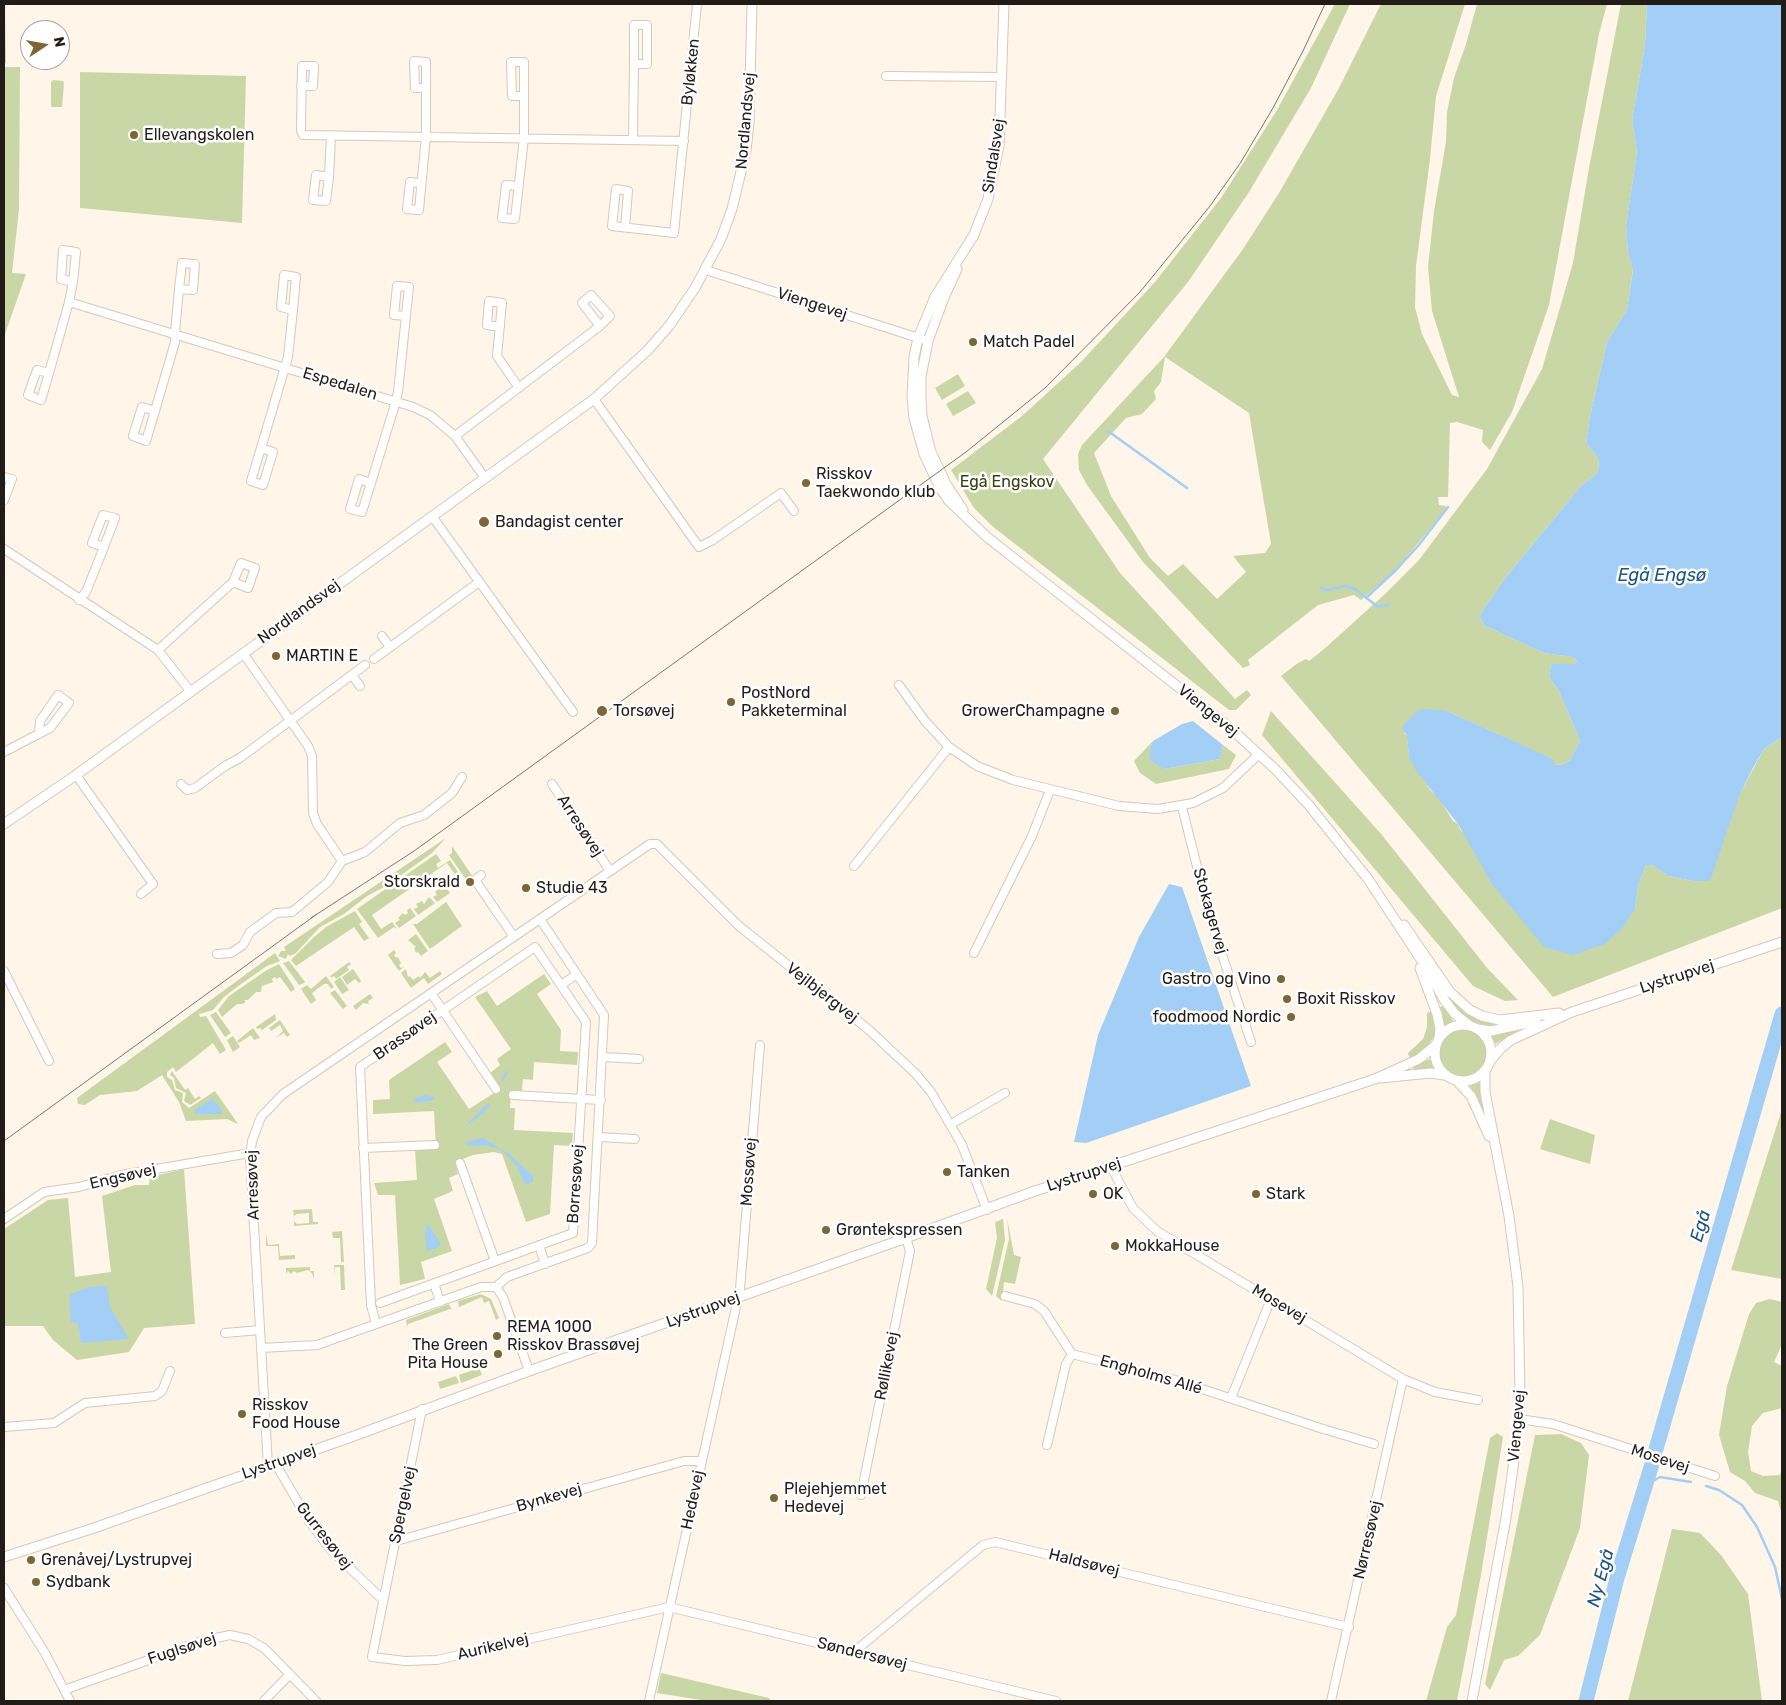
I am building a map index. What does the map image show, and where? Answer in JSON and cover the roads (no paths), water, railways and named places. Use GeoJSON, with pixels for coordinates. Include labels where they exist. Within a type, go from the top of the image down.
{"type":"FeatureCollection","features":[{"type":"Feature","properties":{"kind":"street","name":"Byløkken"},"geometry":{"type":"LineString","coordinates":[[624,227],[674,233],[698,4]]}},
{"type":"Feature","properties":{"kind":"street","name":"Nordlandsvej"},"geometry":{"type":"LineString","coordinates":[[4,824],[76,775],[594,399],[625,373],[669,326],[706,270],[732,209],[746,151],[750,90],[752,4]]}},
{"type":"Feature","properties":{"kind":"street","name":"Sindalsvej"},"geometry":{"type":"LineString","coordinates":[[928,341],[943,300],[975,233],[988,199],[995,173],[1001,120],[1004,4]]}},
{"type":"Feature","properties":{"kind":"street"},"geometry":{"type":"LineString","coordinates":[[633,139],[634,25],[648,25],[647,64],[634,64]]}},
{"type":"Feature","properties":{"kind":"street"},"geometry":{"type":"LineString","coordinates":[[886,76],[1002,77]]}},
{"type":"Feature","properties":{"kind":"street"},"geometry":{"type":"LineString","coordinates":[[301,86],[301,131],[303,135],[684,141]]}},
{"type":"Feature","properties":{"kind":"street"},"geometry":{"type":"LineString","coordinates":[[421,183],[426,136],[426,88]]}},
{"type":"Feature","properties":{"kind":"street"},"geometry":{"type":"LineString","coordinates":[[518,186],[524,138],[524,96]]}},
{"type":"Feature","properties":{"kind":"street"},"geometry":{"type":"LineString","coordinates":[[329,177],[331,135]]}},
{"type":"Feature","properties":{"kind":"street"},"geometry":{"type":"LineString","coordinates":[[616,189],[628,190],[624,227],[612,226],[616,189]]}},
{"type":"Feature","properties":{"kind":"street","name":"Sindalsvej"},"geometry":{"type":"LineString","coordinates":[[918,338],[935,297],[975,233]]}},
{"type":"Feature","properties":{"kind":"street","name":"Viengevej"},"geometry":{"type":"LineString","coordinates":[[706,270],[928,341],[921,377],[921,397],[926,436],[939,471],[968,519]]}},
{"type":"Feature","properties":{"kind":"street"},"geometry":{"type":"LineString","coordinates":[[49,373],[73,282]]}},
{"type":"Feature","properties":{"kind":"street"},"geometry":{"type":"LineString","coordinates":[[155,411],[175,342],[179,289]]}},
{"type":"Feature","properties":{"kind":"street","name":"Espedalen"},"geometry":{"type":"LineString","coordinates":[[69,302],[396,401],[430,415],[456,436],[485,478]]}},
{"type":"Feature","properties":{"kind":"street","name":"Espedalen"},"geometry":{"type":"LineString","coordinates":[[261,448],[273,452],[263,485],[251,481],[285,367],[293,310]]}},
{"type":"Feature","properties":{"kind":"street","name":"Espedalen"},"geometry":{"type":"LineString","coordinates":[[371,483],[396,401],[406,316]]}},
{"type":"Feature","properties":{"kind":"street"},"geometry":{"type":"LineString","coordinates":[[500,326],[497,356],[519,388]]}},
{"type":"Feature","properties":{"kind":"street"},"geometry":{"type":"LineString","coordinates":[[456,436],[600,326]]}},
{"type":"Feature","properties":{"kind":"street","name":"Viengevej"},"geometry":{"type":"LineString","coordinates":[[918,338],[914,357],[912,397],[918,437],[940,488],[949,502],[987,537],[1174,683],[1259,754],[1308,804],[1379,895],[1448,1006],[1474,1027]]}},
{"type":"Feature","properties":{"kind":"street"},"geometry":{"type":"LineString","coordinates":[[594,399],[699,547],[713,540],[781,493],[794,511]]}},
{"type":"Feature","properties":{"kind":"street"},"geometry":{"type":"LineString","coordinates":[[4,476],[12,479],[4,500]]}},
{"type":"Feature","properties":{"kind":"street"},"geometry":{"type":"LineString","coordinates":[[432,516],[574,712]]}},
{"type":"Feature","properties":{"kind":"street"},"geometry":{"type":"LineString","coordinates":[[79,600],[86,592],[104,548]]}},
{"type":"Feature","properties":{"kind":"street"},"geometry":{"type":"LineString","coordinates":[[4,549],[79,600],[158,650],[190,691]]}},
{"type":"Feature","properties":{"kind":"street"},"geometry":{"type":"LineString","coordinates":[[158,650],[234,582]]}},
{"type":"Feature","properties":{"kind":"street"},"geometry":{"type":"LineString","coordinates":[[374,659],[479,582]]}},
{"type":"Feature","properties":{"kind":"street"},"geometry":{"type":"LineString","coordinates":[[382,636],[390,647]]}},
{"type":"Feature","properties":{"kind":"street"},"geometry":{"type":"LineString","coordinates":[[243,653],[312,756],[313,813],[317,824],[342,861]]}},
{"type":"Feature","properties":{"kind":"street"},"geometry":{"type":"LineString","coordinates":[[181,784],[187,790],[195,788],[365,665]]}},
{"type":"Feature","properties":{"kind":"street"},"geometry":{"type":"LineString","coordinates":[[352,675],[360,686]]}},
{"type":"Feature","properties":{"kind":"street"},"geometry":{"type":"LineString","coordinates":[[899,685],[925,720],[949,747],[977,766],[996,774],[1050,790],[1142,809],[1182,807],[1205,798],[1223,788],[1259,754]]}},
{"type":"Feature","properties":{"kind":"street"},"geometry":{"type":"LineString","coordinates":[[4,752],[39,734],[50,728],[69,704],[58,696],[40,721],[39,734]]}},
{"type":"Feature","properties":{"kind":"street"},"geometry":{"type":"LineString","coordinates":[[854,866],[949,747]]}},
{"type":"Feature","properties":{"kind":"street"},"geometry":{"type":"LineString","coordinates":[[76,775],[153,884],[140,894]]}},
{"type":"Feature","properties":{"kind":"street"},"geometry":{"type":"LineString","coordinates":[[217,954],[231,953],[243,945],[250,932],[276,913],[292,912],[328,882],[342,861],[365,852],[400,823],[424,815],[452,793],[462,777]]}},
{"type":"Feature","properties":{"kind":"street","name":"Arresøvej"},"geometry":{"type":"LineString","coordinates":[[272,1465],[261,1348],[250,1153],[257,1125],[263,1114],[274,1102],[610,871],[552,784]]}},
{"type":"Feature","properties":{"kind":"street"},"geometry":{"type":"LineString","coordinates":[[974,953],[1032,836],[1050,790]]}},
{"type":"Feature","properties":{"kind":"street","name":"Stokagervej"},"geometry":{"type":"LineString","coordinates":[[1182,807],[1210,918],[1251,1042]]}},
{"type":"Feature","properties":{"kind":"street","name":"Vejlbjergvej"},"geometry":{"type":"LineString","coordinates":[[610,871],[646,846],[657,844],[739,926],[896,1054],[931,1092],[951,1124],[970,1164],[987,1210]]}},
{"type":"Feature","properties":{"kind":"street"},"geometry":{"type":"LineString","coordinates":[[481,876],[475,880],[514,937]]}},
{"type":"Feature","properties":{"kind":"street"},"geometry":{"type":"LineString","coordinates":[[1379,895],[1415,939],[1450,992],[1464,1006],[1482,1016],[1500,1020],[1559,1014]]}},
{"type":"Feature","properties":{"kind":"street","name":"Borresøvej"},"geometry":{"type":"LineString","coordinates":[[496,1287],[507,1277],[591,1246],[599,1137],[604,1015],[540,919]]}},
{"type":"Feature","properties":{"kind":"street","name":"Viengevej"},"geometry":{"type":"LineString","coordinates":[[1409,942],[1432,998],[1440,1028],[1437,1042]]}},
{"type":"Feature","properties":{"kind":"street","name":"Lystrupvej"},"geometry":{"type":"LineString","coordinates":[[1490,1061],[1511,1040],[1572,1012],[1782,942]]}},
{"type":"Feature","properties":{"kind":"street","name":"Borresøvej"},"geometry":{"type":"LineString","coordinates":[[442,1010],[535,948],[586,1022],[573,1233],[495,1261]]}},
{"type":"Feature","properties":{"kind":"street"},"geometry":{"type":"LineString","coordinates":[[4,971],[49,1060]]}},
{"type":"Feature","properties":{"kind":"street"},"geometry":{"type":"LineString","coordinates":[[561,985],[577,974]]}},
{"type":"Feature","properties":{"kind":"street"},"geometry":{"type":"LineString","coordinates":[[431,993],[496,1089]]}},
{"type":"Feature","properties":{"kind":"street","name":"Brassøvej"},"geometry":{"type":"LineString","coordinates":[[376,1324],[371,1305],[360,1067],[442,1010]]}},
{"type":"Feature","properties":{"kind":"street","name":"Lystrupvej"},"geometry":{"type":"LineString","coordinates":[[1474,1027],[1486,1031],[1503,1029],[1572,1012]]}},
{"type":"Feature","properties":{"kind":"street"},"geometry":{"type":"LineString","coordinates":[[1453,1027],[1474,1027],[1484,1034],[1490,1045],[1490,1061],[1485,1071],[1470,1081],[1456,1080],[1445,1075],[1436,1062],[1437,1042],[1453,1027]]}},
{"type":"Feature","properties":{"kind":"street","name":"Lystrupvej"},"geometry":{"type":"LineString","coordinates":[[4,1557],[94,1528],[272,1465],[422,1409],[987,1210],[1035,1191],[1375,1078],[1419,1059],[1437,1042]]}},
{"type":"Feature","properties":{"kind":"street","name":"Mossøvej"},"geometry":{"type":"LineString","coordinates":[[737,1298],[760,1045]]}},
{"type":"Feature","properties":{"kind":"street"},"geometry":{"type":"LineString","coordinates":[[603,1057],[639,1059]]}},
{"type":"Feature","properties":{"kind":"street","name":"Viengevej"},"geometry":{"type":"LineString","coordinates":[[1472,1701],[1506,1518],[1519,1419],[1520,1334],[1518,1287],[1509,1216],[1485,1092],[1485,1071]]}},
{"type":"Feature","properties":{"kind":"street","name":"Lystrupvej"},"geometry":{"type":"LineString","coordinates":[[1375,1078],[1430,1073],[1445,1075]]}},
{"type":"Feature","properties":{"kind":"street","name":"Viengevej"},"geometry":{"type":"LineString","coordinates":[[1456,1080],[1471,1096],[1495,1150]]}},
{"type":"Feature","properties":{"kind":"street"},"geometry":{"type":"LineString","coordinates":[[951,1124],[1006,1093]]}},
{"type":"Feature","properties":{"kind":"street"},"geometry":{"type":"LineString","coordinates":[[513,1095],[601,1100]]}},
{"type":"Feature","properties":{"kind":"street","name":"Borresøvej"},"geometry":{"type":"LineString","coordinates":[[599,1137],[635,1139]]}},
{"type":"Feature","properties":{"kind":"street"},"geometry":{"type":"LineString","coordinates":[[363,1148],[435,1144]]}},
{"type":"Feature","properties":{"kind":"street","name":"Engsøvej"},"geometry":{"type":"LineString","coordinates":[[4,1219],[44,1192],[79,1187],[121,1175],[250,1153]]}},
{"type":"Feature","properties":{"kind":"street"},"geometry":{"type":"LineString","coordinates":[[380,1302],[495,1261],[460,1163]]}},
{"type":"Feature","properties":{"kind":"street","name":"Mosevej"},"geometry":{"type":"LineString","coordinates":[[1111,1167],[1124,1194],[1141,1218],[1169,1239],[1403,1379],[1435,1392],[1478,1400]]}},
{"type":"Feature","properties":{"kind":"street","name":"Røllikevej"},"geometry":{"type":"LineString","coordinates":[[862,1495],[910,1251],[906,1238]]}},
{"type":"Feature","properties":{"kind":"street"},"geometry":{"type":"LineString","coordinates":[[539,1245],[545,1264]]}},
{"type":"Feature","properties":{"kind":"street"},"geometry":{"type":"LineString","coordinates":[[434,1283],[440,1302]]}},
{"type":"Feature","properties":{"kind":"street"},"geometry":{"type":"LineString","coordinates":[[261,1348],[317,1345],[483,1286],[496,1287],[502,1297],[528,1371]]}},
{"type":"Feature","properties":{"kind":"street"},"geometry":{"type":"LineString","coordinates":[[1005,1296],[1035,1304],[1044,1310],[1072,1354],[1066,1364],[1047,1445]]}},
{"type":"Feature","properties":{"kind":"street","name":"Hedevej"},"geometry":{"type":"LineString","coordinates":[[649,1701],[737,1298]]}},
{"type":"Feature","properties":{"kind":"street"},"geometry":{"type":"LineString","coordinates":[[1231,1398],[1271,1299]]}},
{"type":"Feature","properties":{"kind":"street"},"geometry":{"type":"LineString","coordinates":[[225,1332],[260,1330]]}},
{"type":"Feature","properties":{"kind":"street","name":"Engholms Allé"},"geometry":{"type":"LineString","coordinates":[[1072,1354],[1137,1369],[1374,1444]]}},
{"type":"Feature","properties":{"kind":"street"},"geometry":{"type":"LineString","coordinates":[[4,1427],[54,1422],[84,1404],[155,1396],[162,1391],[170,1371]]}},
{"type":"Feature","properties":{"kind":"street","name":"Nørresøvej"},"geometry":{"type":"LineString","coordinates":[[1331,1701],[1403,1379]]}},
{"type":"Feature","properties":{"kind":"street","name":"Spergelvej"},"geometry":{"type":"LineString","coordinates":[[383,1600],[422,1409]]}},
{"type":"Feature","properties":{"kind":"street","name":"Mosevej"},"geometry":{"type":"LineString","coordinates":[[1519,1419],[1553,1424],[1715,1476]]}},
{"type":"Feature","properties":{"kind":"street","name":"Bynkevej"},"geometry":{"type":"LineString","coordinates":[[396,1541],[684,1461],[701,1461]]}},
{"type":"Feature","properties":{"kind":"street","name":"Gurresøvej"},"geometry":{"type":"LineString","coordinates":[[272,1465],[309,1521],[331,1550],[383,1600]]}},
{"type":"Feature","properties":{"kind":"street","name":"Haldsøvej"},"geometry":{"type":"LineString","coordinates":[[854,1652],[983,1546],[995,1542],[1349,1627]]}},
{"type":"Feature","properties":{"kind":"street"},"geometry":{"type":"LineString","coordinates":[[4,1588],[45,1653],[70,1701]]}},
{"type":"Feature","properties":{"kind":"street","name":"Aurikelvej"},"geometry":{"type":"LineString","coordinates":[[383,1600],[372,1657],[405,1660],[437,1660],[669,1607]]}},
{"type":"Feature","properties":{"kind":"street","name":"Søndersøvej"},"geometry":{"type":"LineString","coordinates":[[669,1607],[1056,1701]]}},
{"type":"Feature","properties":{"kind":"street","name":"Fuglsøvej"},"geometry":{"type":"LineString","coordinates":[[64,1690],[202,1641],[230,1635],[257,1643],[316,1701]]}},
{"type":"Feature","properties":{"kind":"street"},"geometry":{"type":"LineString","coordinates":[[264,1701],[290,1674]]}},
{"type":"Feature","properties":{"kind":"water","name":"Egå Engsø"},"geometry":{"type":"Polygon","coordinates":[[[1647,4],[1782,4],[1782,737],[1764,749],[1739,796],[1710,881],[1693,881],[1668,876],[1652,865],[1646,865],[1638,886],[1635,909],[1623,927],[1605,944],[1573,955],[1544,947],[1492,884],[1458,824],[1417,772],[1409,758],[1407,737],[1402,727],[1415,713],[1423,709],[1447,711],[1551,758],[1555,765],[1564,764],[1570,760],[1580,741],[1559,691],[1549,677],[1551,664],[1575,664],[1577,661],[1572,657],[1544,653],[1485,626],[1479,616],[1506,577],[1580,487],[1596,474],[1599,468],[1598,458],[1586,443],[1590,416],[1607,342],[1627,310],[1633,270],[1628,252],[1626,226],[1637,152],[1632,120],[1645,45],[1647,4]]]}},
{"type":"Feature","properties":{"kind":"water"},"geometry":{"type":"Polygon","coordinates":[[[1193,721],[1223,745],[1220,759],[1164,769],[1150,760],[1149,752],[1153,741],[1182,724],[1193,721]]]}},
{"type":"Feature","properties":{"kind":"water"},"geometry":{"type":"Polygon","coordinates":[[[1169,884],[1182,887],[1251,1086],[1086,1143],[1074,1142],[1098,1035],[1139,937],[1169,884]]]}},
{"type":"Feature","properties":{"kind":"water"},"geometry":{"type":"Polygon","coordinates":[[[426,1095],[433,1097],[434,1100],[415,1103],[415,1099],[426,1095]]]}},
{"type":"Feature","properties":{"kind":"water"},"geometry":{"type":"Polygon","coordinates":[[[212,1099],[222,1110],[222,1114],[195,1114],[195,1110],[212,1099]]]}},
{"type":"Feature","properties":{"kind":"water"},"geometry":{"type":"Polygon","coordinates":[[[488,1103],[490,1105],[485,1112],[463,1128],[488,1103]]]}},
{"type":"Feature","properties":{"kind":"water"},"geometry":{"type":"Polygon","coordinates":[[[483,1138],[509,1154],[533,1176],[533,1182],[526,1185],[516,1165],[500,1149],[484,1145],[467,1146],[468,1141],[483,1138]]]}},
{"type":"Feature","properties":{"kind":"water"},"geometry":{"type":"Polygon","coordinates":[[[427,1223],[441,1244],[437,1248],[427,1251],[425,1237],[427,1223]]]}},
{"type":"Feature","properties":{"kind":"water"},"geometry":{"type":"Polygon","coordinates":[[[107,1286],[110,1307],[129,1339],[81,1343],[78,1324],[71,1322],[69,1295],[89,1287],[107,1286]]]}},
{"type":"Feature","properties":{"kind":"waterway"},"geometry":{"type":"LineString","coordinates":[[1108,431],[1187,488]]}},
{"type":"Feature","properties":{"kind":"waterway"},"geometry":{"type":"LineString","coordinates":[[1366,598],[1418,546],[1448,507]]}},
{"type":"Feature","properties":{"kind":"waterway"},"geometry":{"type":"LineString","coordinates":[[1321,588],[1327,590],[1346,586],[1355,589],[1378,607],[1389,604]]}},
{"type":"Feature","properties":{"kind":"waterway","name":"Egå"},"geometry":{"type":"LineString","coordinates":[[1656,1449],[1782,1014]]}},
{"type":"Feature","properties":{"kind":"waterway"},"geometry":{"type":"LineString","coordinates":[[502,1080],[507,1072]]}},
{"type":"Feature","properties":{"kind":"waterway","name":"Ny Egå"},"geometry":{"type":"LineString","coordinates":[[1586,1701],[1617,1578],[1652,1464]]}},
{"type":"Feature","properties":{"kind":"waterway"},"geometry":{"type":"LineString","coordinates":[[1646,1485],[1660,1477],[1691,1482]]}},
{"type":"Feature","properties":{"kind":"waterway"},"geometry":{"type":"LineString","coordinates":[[1706,1486],[1719,1490],[1742,1505],[1757,1527],[1775,1567],[1782,1599]]}},
{"type":"Feature","properties":{"kind":"tram line"},"geometry":{"type":"LineString","coordinates":[[311,918],[414,851],[966,452],[1045,388],[1140,292],[1210,206],[1241,162],[1273,108],[1325,4]]}},
{"type":"Feature","properties":{"kind":"tram line"},"geometry":{"type":"LineString","coordinates":[[4,1141],[317,914]]}},
{"type":"Feature","properties":{"kind":"place","name":"Ellevangskolen"},"geometry":{"type":"Point","coordinates":[134,135]}},
{"type":"Feature","properties":{"kind":"place","name":"Match Padel"},"geometry":{"type":"Point","coordinates":[973,342]}},
{"type":"Feature","properties":{"kind":"place","name":"Risskov Taekwondo klub"},"geometry":{"type":"Point","coordinates":[806,483]}},
{"type":"Feature","properties":{"kind":"place","name":"Bandagist center"},"geometry":{"type":"Point","coordinates":[484,522]}},
{"type":"Feature","properties":{"kind":"place","name":"MARTIN E"},"geometry":{"type":"Point","coordinates":[276,656]}},
{"type":"Feature","properties":{"kind":"place","name":"PostNord Pakketerminal"},"geometry":{"type":"Point","coordinates":[731,702]}},
{"type":"Feature","properties":{"kind":"place","name":"Torsøvej"},"geometry":{"type":"Point","coordinates":[602,711]}},
{"type":"Feature","properties":{"kind":"place","name":"GrowerChampagne"},"geometry":{"type":"Point","coordinates":[1115,711]}},
{"type":"Feature","properties":{"kind":"place","name":"Storskrald"},"geometry":{"type":"Point","coordinates":[470,882]}},
{"type":"Feature","properties":{"kind":"place","name":"Studie 43"},"geometry":{"type":"Point","coordinates":[526,888]}},
{"type":"Feature","properties":{"kind":"place","name":"Gastro og Vino"},"geometry":{"type":"Point","coordinates":[1281,979]}},
{"type":"Feature","properties":{"kind":"place","name":"Boxit Risskov"},"geometry":{"type":"Point","coordinates":[1287,999]}},
{"type":"Feature","properties":{"kind":"place","name":"foodmood Nordic"},"geometry":{"type":"Point","coordinates":[1291,1017]}},
{"type":"Feature","properties":{"kind":"place","name":"Tanken"},"geometry":{"type":"Point","coordinates":[947,1172]}},
{"type":"Feature","properties":{"kind":"place","name":"OK"},"geometry":{"type":"Point","coordinates":[1093,1194]}},
{"type":"Feature","properties":{"kind":"place","name":"Stark"},"geometry":{"type":"Point","coordinates":[1256,1194]}},
{"type":"Feature","properties":{"kind":"place","name":"Grøntekspressen"},"geometry":{"type":"Point","coordinates":[826,1230]}},
{"type":"Feature","properties":{"kind":"place","name":"MokkaHouse"},"geometry":{"type":"Point","coordinates":[1115,1246]}},
{"type":"Feature","properties":{"kind":"place","name":"REMA 1000 Risskov Brassøvej"},"geometry":{"type":"Point","coordinates":[497,1336]}},
{"type":"Feature","properties":{"kind":"place","name":"The Green Pita House"},"geometry":{"type":"Point","coordinates":[498,1354]}},
{"type":"Feature","properties":{"kind":"place","name":"Risskov Food House"},"geometry":{"type":"Point","coordinates":[242,1414]}},
{"type":"Feature","properties":{"kind":"place","name":"Plejehjemmet Hedevej"},"geometry":{"type":"Point","coordinates":[774,1498]}},
{"type":"Feature","properties":{"kind":"place","name":"Grenåvej/Lystrupvej"},"geometry":{"type":"Point","coordinates":[31,1560]}},
{"type":"Feature","properties":{"kind":"place","name":"Sydbank"},"geometry":{"type":"Point","coordinates":[36,1582]}},
{"type":"Feature","properties":{"kind":"park label","name":"Egå Engskov"},"geometry":{"type":"Point","coordinates":[1007,482]}}]}
